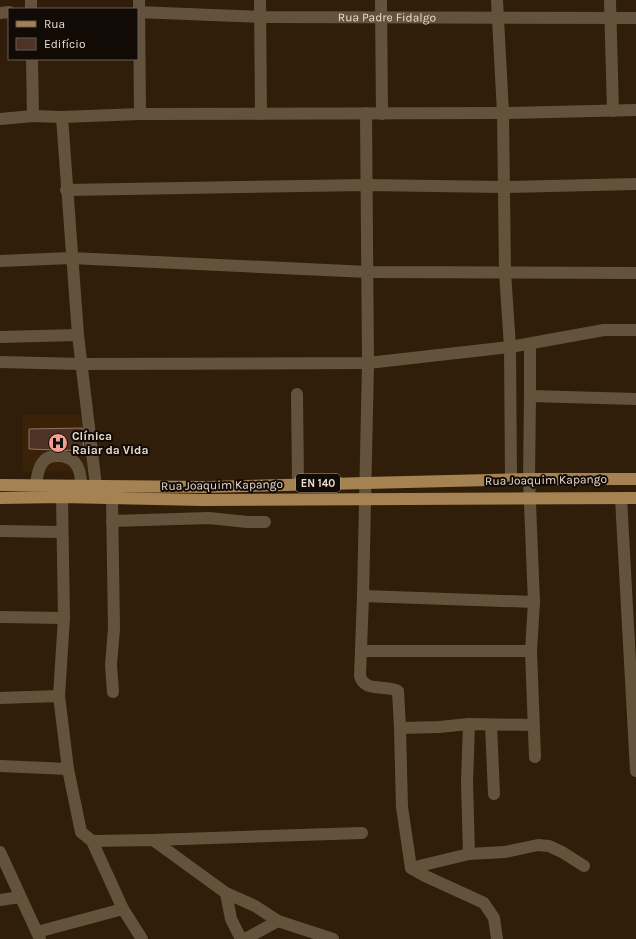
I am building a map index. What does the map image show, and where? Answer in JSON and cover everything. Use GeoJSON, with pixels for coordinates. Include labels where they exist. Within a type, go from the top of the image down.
{"type":"FeatureCollection","features":[{"type":"Feature","properties":{"kind":"main road","name":"Rua Joaquim Kapango"},"geometry":{"type":"LineString","coordinates":[[0,485],[206,487],[298,483],[529,479],[636,479]]}},
{"type":"Feature","properties":{"kind":"main road","name":"Rua Joaquim Kapango"},"geometry":{"type":"LineString","coordinates":[[0,498],[62,497],[202,500],[366,498],[636,498]]}},
{"type":"Feature","properties":{"kind":"street"},"geometry":{"type":"LineString","coordinates":[[260,0],[261,114]]}},
{"type":"Feature","properties":{"kind":"street"},"geometry":{"type":"LineString","coordinates":[[381,0],[382,114]]}},
{"type":"Feature","properties":{"kind":"street"},"geometry":{"type":"LineString","coordinates":[[497,0],[503,113],[505,272],[510,347],[511,480]]}},
{"type":"Feature","properties":{"kind":"street"},"geometry":{"type":"LineString","coordinates":[[610,0],[612,111]]}},
{"type":"Feature","properties":{"kind":"street"},"geometry":{"type":"LineString","coordinates":[[138,8],[140,114]]}},
{"type":"Feature","properties":{"kind":"street","name":"Rua Padre Fidalgo"},"geometry":{"type":"LineString","coordinates":[[138,8],[261,17],[636,18]]}},
{"type":"Feature","properties":{"kind":"street"},"geometry":{"type":"LineString","coordinates":[[32,60],[33,116]]}},
{"type":"Feature","properties":{"kind":"street"},"geometry":{"type":"LineString","coordinates":[[0,119],[33,116],[62,117],[140,114],[382,114],[636,110]]}},
{"type":"Feature","properties":{"kind":"street"},"geometry":{"type":"LineString","coordinates":[[366,113],[368,363],[364,596],[360,676],[364,684],[375,688],[398,691],[402,807],[411,868]]}},
{"type":"Feature","properties":{"kind":"street"},"geometry":{"type":"LineString","coordinates":[[62,117],[66,190],[80,364],[96,486]]}},
{"type":"Feature","properties":{"kind":"street"},"geometry":{"type":"LineString","coordinates":[[66,190],[366,185],[504,187],[636,184]]}},
{"type":"Feature","properties":{"kind":"street"},"geometry":{"type":"LineString","coordinates":[[0,262],[71,258],[368,272],[636,273]]}},
{"type":"Feature","properties":{"kind":"street"},"geometry":{"type":"LineString","coordinates":[[0,362],[80,364],[368,363],[510,347],[604,330],[636,330]]}},
{"type":"Feature","properties":{"kind":"street"},"geometry":{"type":"LineString","coordinates":[[0,337],[78,335]]}},
{"type":"Feature","properties":{"kind":"street"},"geometry":{"type":"LineString","coordinates":[[530,344],[529,498],[534,602],[531,651],[535,757]]}},
{"type":"Feature","properties":{"kind":"street"},"geometry":{"type":"LineString","coordinates":[[297,394],[298,483]]}},
{"type":"Feature","properties":{"kind":"street"},"geometry":{"type":"LineString","coordinates":[[530,396],[636,399]]}},
{"type":"Feature","properties":{"kind":"street"},"geometry":{"type":"LineString","coordinates":[[36,485],[38,473],[44,461],[50,457],[58,456],[70,458],[76,463],[81,475],[82,485]]}},
{"type":"Feature","properties":{"kind":"street"},"geometry":{"type":"LineString","coordinates":[[62,497],[64,618],[59,696],[68,769],[81,832],[92,841],[122,909],[142,939]]}},
{"type":"Feature","properties":{"kind":"street"},"geometry":{"type":"LineString","coordinates":[[112,498],[114,630],[111,665],[113,692]]}},
{"type":"Feature","properties":{"kind":"street"},"geometry":{"type":"LineString","coordinates":[[621,498],[636,771]]}},
{"type":"Feature","properties":{"kind":"street"},"geometry":{"type":"LineString","coordinates":[[112,521],[202,518],[265,522]]}},
{"type":"Feature","properties":{"kind":"street"},"geometry":{"type":"LineString","coordinates":[[0,531],[62,532]]}},
{"type":"Feature","properties":{"kind":"street"},"geometry":{"type":"LineString","coordinates":[[364,596],[534,602]]}},
{"type":"Feature","properties":{"kind":"street"},"geometry":{"type":"LineString","coordinates":[[0,617],[64,618]]}},
{"type":"Feature","properties":{"kind":"street"},"geometry":{"type":"LineString","coordinates":[[362,651],[531,651]]}},
{"type":"Feature","properties":{"kind":"street"},"geometry":{"type":"LineString","coordinates":[[0,698],[59,696]]}},
{"type":"Feature","properties":{"kind":"street"},"geometry":{"type":"LineString","coordinates":[[400,728],[438,727],[469,724],[534,725]]}},
{"type":"Feature","properties":{"kind":"street"},"geometry":{"type":"LineString","coordinates":[[469,724],[467,782],[470,854]]}},
{"type":"Feature","properties":{"kind":"street"},"geometry":{"type":"LineString","coordinates":[[491,725],[494,794]]}},
{"type":"Feature","properties":{"kind":"street"},"geometry":{"type":"LineString","coordinates":[[0,766],[68,769]]}},
{"type":"Feature","properties":{"kind":"street"},"geometry":{"type":"LineString","coordinates":[[92,841],[362,833]]}},
{"type":"Feature","properties":{"kind":"street"},"geometry":{"type":"LineString","coordinates":[[153,840],[226,893],[255,906],[278,921],[333,939]]}},
{"type":"Feature","properties":{"kind":"street"},"geometry":{"type":"LineString","coordinates":[[411,868],[470,854],[505,852],[529,846],[544,845],[562,852],[584,866]]}},
{"type":"Feature","properties":{"kind":"street"},"geometry":{"type":"LineString","coordinates":[[0,852],[39,935],[122,909]]}},
{"type":"Feature","properties":{"kind":"street"},"geometry":{"type":"LineString","coordinates":[[411,868],[484,903],[494,918],[497,939]]}},
{"type":"Feature","properties":{"kind":"street"},"geometry":{"type":"LineString","coordinates":[[226,893],[230,919],[241,939]]}},
{"type":"Feature","properties":{"kind":"street"},"geometry":{"type":"LineString","coordinates":[[0,900],[20,897]]}},
{"type":"Feature","properties":{"kind":"street"},"geometry":{"type":"LineString","coordinates":[[245,939],[278,921]]}},
{"type":"Feature","properties":{"kind":"shaded area","name":"Clínica Raiar da Vida"},"geometry":{"type":"Polygon","coordinates":[[[23,415],[91,415],[93,471],[23,472],[23,415]]]}},
{"type":"Feature","properties":{"kind":"building"},"geometry":{"type":"Polygon","coordinates":[[[82,428],[84,451],[29,449],[29,429],[82,428]]]}},
{"type":"Feature","properties":{"kind":"place","name":"Clínica Raiar da Vida"},"geometry":{"type":"Point","coordinates":[58,443]}}]}
